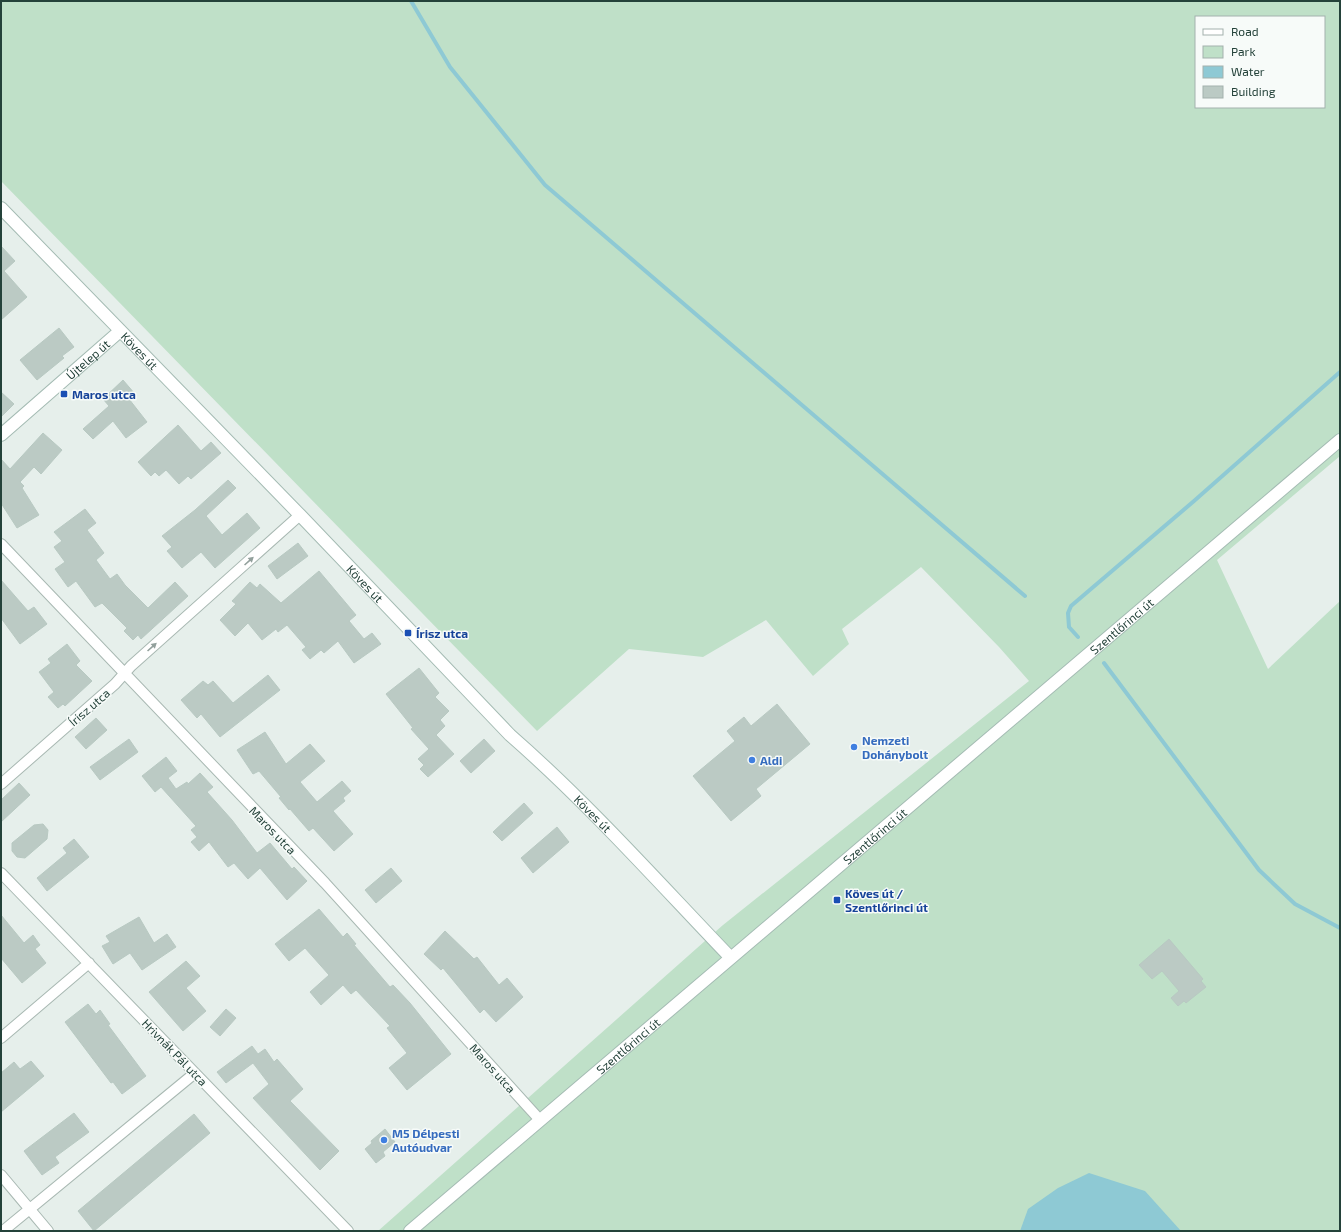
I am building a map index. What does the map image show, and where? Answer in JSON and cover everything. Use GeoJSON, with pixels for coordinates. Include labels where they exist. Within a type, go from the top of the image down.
{"type":"FeatureCollection","features":[{"type":"Feature","properties":{"kind":"main road","name":"Köves út"},"geometry":{"type":"LineString","coordinates":[[1,208],[300,515],[510,735],[546,766],[616,836],[730,957]]}},
{"type":"Feature","properties":{"kind":"main road","name":"Újtelep út"},"geometry":{"type":"LineString","coordinates":[[1,435],[120,331]]}},
{"type":"Feature","properties":{"kind":"main road","name":"Szentlőrinci út"},"geometry":{"type":"LineString","coordinates":[[410,1231],[730,957],[1340,440]]}},
{"type":"Feature","properties":{"kind":"street","name":"Írisz utca"},"geometry":{"type":"LineString","coordinates":[[1,784],[115,684],[123,673],[300,515]]}},
{"type":"Feature","properties":{"kind":"street","name":"Maros utca"},"geometry":{"type":"LineString","coordinates":[[1,544],[325,883],[540,1120]]}},
{"type":"Feature","properties":{"kind":"street","name":"Hrivnák Pál utca"},"geometry":{"type":"LineString","coordinates":[[1,873],[348,1231]]}},
{"type":"Feature","properties":{"kind":"street"},"geometry":{"type":"LineString","coordinates":[[1,1038],[89,963]]}},
{"type":"Feature","properties":{"kind":"street"},"geometry":{"type":"LineString","coordinates":[[3,1231],[195,1073]]}},
{"type":"Feature","properties":{"kind":"street"},"geometry":{"type":"LineString","coordinates":[[1,1175],[48,1231]]}},
{"type":"Feature","properties":{"kind":"green space"},"geometry":{"type":"Polygon","coordinates":[[[1,1],[1340,1],[1340,456],[1217,560],[1268,669],[1340,601],[1340,1231],[378,1231],[723,925],[1029,681],[999,647],[921,567],[842,629],[849,644],[813,676],[766,620],[703,657],[629,649],[537,731],[1,181],[1,1]]]}},
{"type":"Feature","properties":{"kind":"water"},"geometry":{"type":"Polygon","coordinates":[[[1089,1173],[1145,1191],[1181,1231],[1020,1231],[1028,1209],[1058,1188],[1089,1173]]]}},
{"type":"Feature","properties":{"kind":"building"},"geometry":{"type":"Polygon","coordinates":[[[1,246],[15,261],[4,271],[27,297],[1,320],[1,246]]]}},
{"type":"Feature","properties":{"kind":"building"},"geometry":{"type":"Polygon","coordinates":[[[59,328],[74,347],[62,356],[64,358],[37,380],[20,360],[59,328]]]}},
{"type":"Feature","properties":{"kind":"building"},"geometry":{"type":"Polygon","coordinates":[[[123,380],[135,394],[129,399],[147,422],[126,438],[113,421],[93,439],[83,429],[109,406],[103,399],[123,380]]]}},
{"type":"Feature","properties":{"kind":"building"},"geometry":{"type":"Polygon","coordinates":[[[1,392],[14,404],[1,417],[1,392]]]}},
{"type":"Feature","properties":{"kind":"building"},"geometry":{"type":"Polygon","coordinates":[[[178,425],[201,451],[211,442],[221,453],[191,479],[188,476],[179,484],[166,470],[159,476],[155,472],[151,476],[138,462],[178,425]]]}},
{"type":"Feature","properties":{"kind":"building"},"geometry":{"type":"Polygon","coordinates":[[[43,433],[62,450],[41,474],[34,467],[20,482],[24,486],[22,488],[39,515],[17,528],[1,503],[1,459],[10,469],[43,433]]]}},
{"type":"Feature","properties":{"kind":"building"},"geometry":{"type":"Polygon","coordinates":[[[228,480],[236,488],[206,516],[222,535],[247,513],[260,528],[215,568],[201,552],[182,568],[167,551],[172,547],[162,536],[195,510],[228,480]]]}},
{"type":"Feature","properties":{"kind":"building"},"geometry":{"type":"Polygon","coordinates":[[[85,509],[96,523],[87,530],[104,553],[96,560],[110,579],[117,574],[125,585],[148,608],[175,582],[188,596],[141,639],[138,635],[133,640],[124,631],[127,628],[102,603],[95,607],[76,581],[68,587],[55,569],[65,562],[54,547],[62,541],[54,532],[85,509]]]}},
{"type":"Feature","properties":{"kind":"building"},"geometry":{"type":"Polygon","coordinates":[[[298,543],[308,556],[277,579],[268,566],[298,543]]]}},
{"type":"Feature","properties":{"kind":"building"},"geometry":{"type":"Polygon","coordinates":[[[319,571],[356,615],[349,621],[364,639],[372,633],[381,644],[354,663],[338,641],[324,653],[321,650],[310,659],[302,650],[306,647],[287,625],[278,632],[276,629],[262,640],[248,623],[235,636],[220,620],[236,604],[232,601],[250,582],[257,588],[260,584],[281,603],[319,571]]]}},
{"type":"Feature","properties":{"kind":"building"},"geometry":{"type":"Polygon","coordinates":[[[1,580],[28,611],[34,607],[47,624],[20,644],[1,618],[1,580]]]}},
{"type":"Feature","properties":{"kind":"building"},"geometry":{"type":"Polygon","coordinates":[[[67,644],[80,661],[76,665],[92,681],[65,706],[63,704],[58,708],[48,697],[54,692],[39,672],[51,663],[48,659],[67,644]]]}},
{"type":"Feature","properties":{"kind":"building"},"geometry":{"type":"Polygon","coordinates":[[[419,668],[439,693],[435,697],[449,711],[440,720],[445,726],[436,735],[454,754],[428,777],[420,769],[424,765],[418,759],[429,749],[411,729],[413,728],[386,694],[419,668]]]}},
{"type":"Feature","properties":{"kind":"building"},"geometry":{"type":"Polygon","coordinates":[[[268,675],[280,690],[220,737],[201,714],[197,718],[181,700],[203,681],[208,685],[213,681],[233,703],[268,675]]]}},
{"type":"Feature","properties":{"kind":"building","name":"Aldi"},"geometry":{"type":"Polygon","coordinates":[[[777,704],[810,744],[756,789],[761,796],[731,821],[693,776],[735,741],[727,731],[744,717],[751,726],[777,704]]]}},
{"type":"Feature","properties":{"kind":"building"},"geometry":{"type":"Polygon","coordinates":[[[96,718],[107,730],[86,749],[75,737],[96,718]]]}},
{"type":"Feature","properties":{"kind":"building"},"geometry":{"type":"Polygon","coordinates":[[[265,732],[286,764],[310,744],[325,761],[300,782],[317,802],[342,781],[351,791],[343,798],[345,801],[333,811],[353,834],[334,851],[313,828],[309,831],[290,809],[289,810],[279,798],[281,797],[259,771],[253,774],[237,750],[265,732]]]}},
{"type":"Feature","properties":{"kind":"building"},"geometry":{"type":"Polygon","coordinates":[[[129,739],[138,752],[100,780],[90,767],[129,739]]]}},
{"type":"Feature","properties":{"kind":"building"},"geometry":{"type":"Polygon","coordinates":[[[484,739],[495,751],[471,773],[460,761],[484,739]]]}},
{"type":"Feature","properties":{"kind":"building"},"geometry":{"type":"Polygon","coordinates":[[[166,757],[177,771],[168,778],[176,789],[187,782],[188,784],[200,773],[213,787],[207,792],[232,820],[257,853],[270,843],[292,869],[294,867],[307,881],[287,900],[260,868],[248,879],[234,863],[228,867],[209,842],[199,851],[191,842],[197,837],[191,830],[196,826],[161,787],[155,792],[142,776],[166,757]]]}},
{"type":"Feature","properties":{"kind":"building"},"geometry":{"type":"Polygon","coordinates":[[[19,783],[30,795],[1,822],[1,800],[19,783]]]}},
{"type":"Feature","properties":{"kind":"building"},"geometry":{"type":"Polygon","coordinates":[[[524,803],[533,813],[502,841],[493,832],[524,803]]]}},
{"type":"Feature","properties":{"kind":"building"},"geometry":{"type":"Polygon","coordinates":[[[43,824],[48,830],[47,839],[25,858],[17,857],[12,851],[12,843],[34,825],[43,824]]]}},
{"type":"Feature","properties":{"kind":"building"},"geometry":{"type":"Polygon","coordinates":[[[557,827],[569,842],[533,873],[521,858],[557,827]]]}},
{"type":"Feature","properties":{"kind":"building"},"geometry":{"type":"Polygon","coordinates":[[[74,839],[89,857],[47,891],[37,878],[67,853],[63,848],[74,839]]]}},
{"type":"Feature","properties":{"kind":"building"},"geometry":{"type":"Polygon","coordinates":[[[391,868],[402,881],[376,903],[365,890],[391,868]]]}},
{"type":"Feature","properties":{"kind":"building"},"geometry":{"type":"Polygon","coordinates":[[[319,909],[343,937],[347,933],[356,944],[354,945],[390,987],[393,985],[410,1003],[451,1054],[407,1090],[389,1068],[407,1053],[387,1028],[390,1026],[356,990],[351,994],[343,985],[321,1005],[310,992],[329,975],[305,948],[289,961],[275,944],[319,909]]]}},
{"type":"Feature","properties":{"kind":"building"},"geometry":{"type":"Polygon","coordinates":[[[1,915],[24,943],[33,935],[40,945],[35,949],[46,963],[22,983],[1,958],[1,915]]]}},
{"type":"Feature","properties":{"kind":"building"},"geometry":{"type":"Polygon","coordinates":[[[139,917],[154,943],[167,934],[176,947],[142,970],[130,953],[113,964],[102,946],[110,942],[106,936],[139,917]]]}},
{"type":"Feature","properties":{"kind":"building"},"geometry":{"type":"Polygon","coordinates":[[[445,931],[474,959],[477,957],[499,985],[507,978],[523,997],[496,1022],[484,1009],[480,1013],[443,968],[441,970],[424,954],[445,931]]]}},
{"type":"Feature","properties":{"kind":"building"},"geometry":{"type":"Polygon","coordinates":[[[1169,939],[1203,979],[1201,981],[1206,987],[1186,1003],[1184,1001],[1178,1006],[1171,998],[1179,991],[1162,971],[1152,979],[1139,965],[1169,939]]]}},
{"type":"Feature","properties":{"kind":"building"},"geometry":{"type":"Polygon","coordinates":[[[186,961],[200,976],[186,988],[206,1011],[183,1031],[149,992],[186,961]]]}},
{"type":"Feature","properties":{"kind":"building"},"geometry":{"type":"Polygon","coordinates":[[[88,1004],[96,1014],[100,1010],[110,1024],[108,1025],[146,1076],[122,1094],[113,1082],[111,1083],[65,1022],[88,1004]]]}},
{"type":"Feature","properties":{"kind":"building"},"geometry":{"type":"Polygon","coordinates":[[[226,1009],[236,1018],[220,1036],[210,1027],[226,1009]]]}},
{"type":"Feature","properties":{"kind":"building"},"geometry":{"type":"Polygon","coordinates":[[[252,1046],[258,1054],[265,1049],[274,1062],[277,1059],[303,1089],[290,1101],[339,1151],[320,1170],[253,1098],[269,1084],[253,1063],[226,1083],[217,1072],[252,1046]]]}},
{"type":"Feature","properties":{"kind":"building"},"geometry":{"type":"Polygon","coordinates":[[[31,1061],[44,1076],[1,1112],[1,1073],[14,1062],[20,1069],[31,1061]]]}},
{"type":"Feature","properties":{"kind":"building"},"geometry":{"type":"Polygon","coordinates":[[[74,1113],[89,1132],[55,1157],[59,1163],[42,1175],[24,1151],[74,1113]]]}},
{"type":"Feature","properties":{"kind":"building"},"geometry":{"type":"Polygon","coordinates":[[[194,1114],[210,1133],[94,1231],[78,1211],[194,1114]]]}},
{"type":"Feature","properties":{"kind":"building"},"geometry":{"type":"Polygon","coordinates":[[[385,1129],[395,1142],[383,1152],[385,1156],[376,1163],[365,1149],[372,1143],[371,1141],[385,1129]]]}},
{"type":"Feature","properties":{"kind":"waterway"},"geometry":{"type":"LineString","coordinates":[[411,1],[450,67],[545,185],[1025,596]]}},
{"type":"Feature","properties":{"kind":"waterway"},"geometry":{"type":"LineString","coordinates":[[1078,637],[1069,627],[1068,613],[1071,606],[1194,501],[1340,372]]}},
{"type":"Feature","properties":{"kind":"waterway"},"geometry":{"type":"LineString","coordinates":[[1104,663],[1259,870],[1295,904],[1340,928]]}},
{"type":"Feature","properties":{"kind":"place","name":"Maros utca"},"geometry":{"type":"Point","coordinates":[64,394]}},
{"type":"Feature","properties":{"kind":"place","name":"Írisz utca"},"geometry":{"type":"Point","coordinates":[408,633]}},
{"type":"Feature","properties":{"kind":"place","name":"Nemzeti Dohánybolt"},"geometry":{"type":"Point","coordinates":[854,747]}},
{"type":"Feature","properties":{"kind":"place","name":"Aldi"},"geometry":{"type":"Point","coordinates":[752,760]}},
{"type":"Feature","properties":{"kind":"place","name":"Köves út / Szentlőrinci út"},"geometry":{"type":"Point","coordinates":[837,900]}},
{"type":"Feature","properties":{"kind":"place","name":"M5 Délpesti Autóudvar"},"geometry":{"type":"Point","coordinates":[384,1140]}}]}
